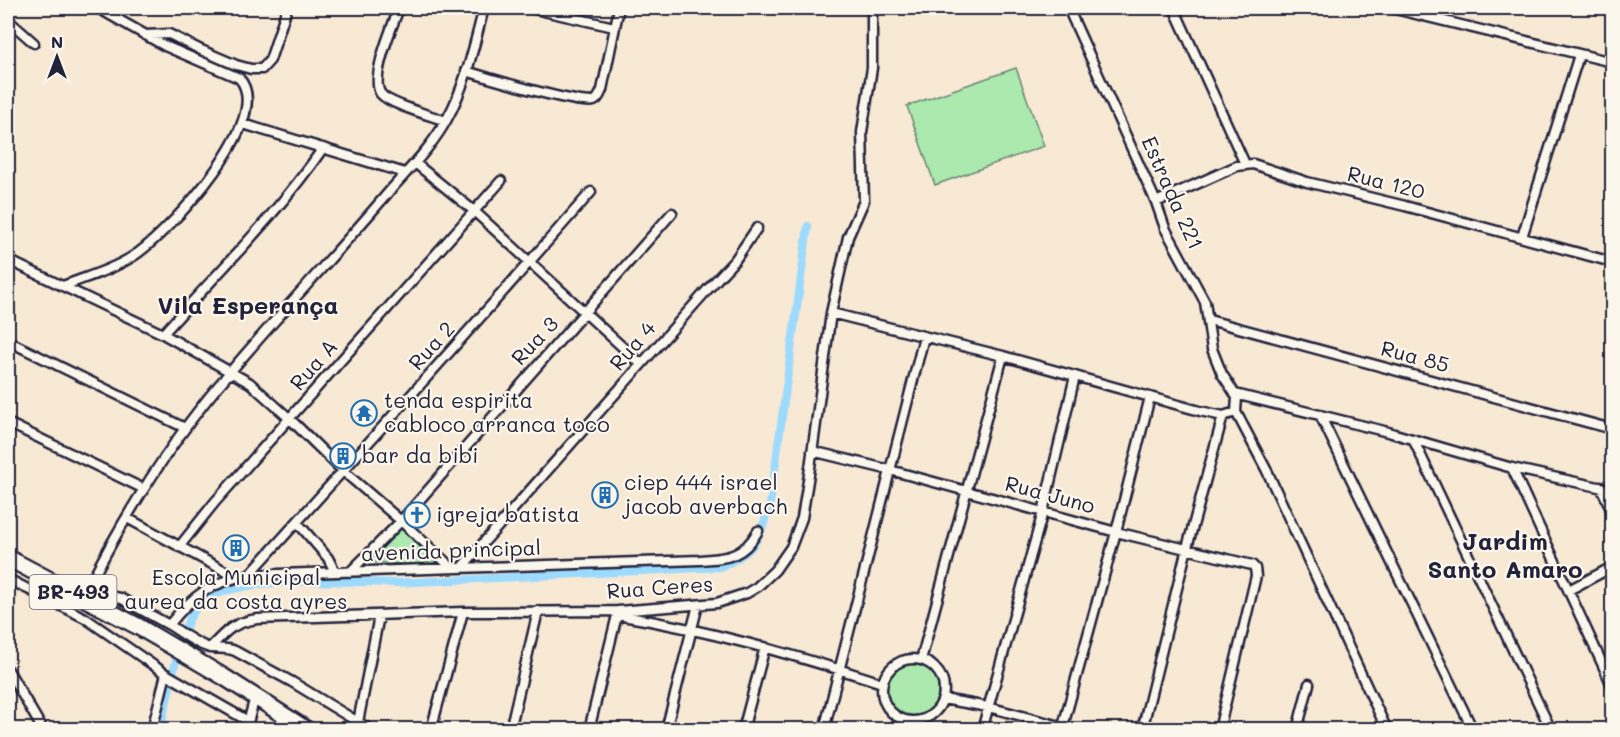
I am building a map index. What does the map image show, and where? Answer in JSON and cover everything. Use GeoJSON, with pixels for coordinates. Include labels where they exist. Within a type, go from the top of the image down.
{"type":"FeatureCollection","features":[{"type":"Feature","properties":{"kind":"highway","name":"BR-493"},"geometry":{"type":"LineString","coordinates":[[8,558],[79,591],[307,729]]}},
{"type":"Feature","properties":{"kind":"street"},"geometry":{"type":"LineString","coordinates":[[63,286],[118,265],[154,240],[222,163],[243,124],[246,90],[239,78],[197,61],[98,8]]}},
{"type":"Feature","properties":{"kind":"street"},"geometry":{"type":"LineString","coordinates":[[145,35],[169,34],[236,65],[258,69],[270,60],[287,8]]}},
{"type":"Feature","properties":{"kind":"street"},"geometry":{"type":"LineString","coordinates":[[399,8],[378,72],[379,90],[382,95],[391,100],[446,121]]}},
{"type":"Feature","properties":{"kind":"street"},"geometry":{"type":"LineString","coordinates":[[371,729],[235,651],[206,647],[120,598],[79,591],[185,428],[230,371],[415,163],[446,121],[457,98],[484,8]]}},
{"type":"Feature","properties":{"kind":"street"},"geometry":{"type":"LineString","coordinates":[[530,8],[614,27]]}},
{"type":"Feature","properties":{"kind":"street"},"geometry":{"type":"LineString","coordinates":[[466,71],[576,100],[593,102],[602,90],[619,8]]}},
{"type":"Feature","properties":{"kind":"street","name":"Rua Ceres"},"geometry":{"type":"LineString","coordinates":[[206,647],[232,626],[248,620],[463,612],[618,613],[717,603],[747,593],[757,587],[782,560],[791,547],[800,525],[831,313],[848,237],[864,197],[862,132],[872,68],[872,8]]}},
{"type":"Feature","properties":{"kind":"street","name":"Estrada 221"},"geometry":{"type":"LineString","coordinates":[[1068,8],[1156,202],[1165,228],[1202,296],[1209,320],[1214,355],[1235,394]]}},
{"type":"Feature","properties":{"kind":"street"},"geometry":{"type":"LineString","coordinates":[[1156,202],[1245,164],[1174,8]]}},
{"type":"Feature","properties":{"kind":"street"},"geometry":{"type":"LineString","coordinates":[[1391,8],[1612,62]]}},
{"type":"Feature","properties":{"kind":"street"},"geometry":{"type":"LineString","coordinates":[[8,20],[34,43]]}},
{"type":"Feature","properties":{"kind":"street"},"geometry":{"type":"LineString","coordinates":[[1522,237],[1579,55]]}},
{"type":"Feature","properties":{"kind":"street"},"geometry":{"type":"LineString","coordinates":[[243,124],[405,173]]}},
{"type":"Feature","properties":{"kind":"street"},"geometry":{"type":"LineString","coordinates":[[163,334],[293,187],[323,148]]}},
{"type":"Feature","properties":{"kind":"street"},"geometry":{"type":"LineString","coordinates":[[415,163],[474,211],[641,364]]}},
{"type":"Feature","properties":{"kind":"street","name":"Rua 120"},"geometry":{"type":"LineString","coordinates":[[1245,164],[1253,164],[1307,182],[1612,262]]}},
{"type":"Feature","properties":{"kind":"street","name":"Rua A"},"geometry":{"type":"LineString","coordinates":[[178,546],[399,293],[501,181]]}},
{"type":"Feature","properties":{"kind":"street","name":"Rua 2"},"geometry":{"type":"LineString","coordinates":[[249,575],[591,192]]}},
{"type":"Feature","properties":{"kind":"street","name":"Rua 3"},"geometry":{"type":"LineString","coordinates":[[350,572],[401,521],[672,213]]}},
{"type":"Feature","properties":{"kind":"street","name":"Rua 4"},"geometry":{"type":"LineString","coordinates":[[462,567],[735,260],[757,228]]}},
{"type":"Feature","properties":{"kind":"street"},"geometry":{"type":"LineString","coordinates":[[8,260],[163,334],[250,383],[342,470],[451,567]]}},
{"type":"Feature","properties":{"kind":"street"},"geometry":{"type":"LineString","coordinates":[[831,313],[1003,356],[1223,416],[1236,412]]}},
{"type":"Feature","properties":{"kind":"street","name":"Rua 85"},"geometry":{"type":"LineString","coordinates":[[1209,320],[1612,429]]}},
{"type":"Feature","properties":{"kind":"street"},"geometry":{"type":"LineString","coordinates":[[824,729],[924,337]]}},
{"type":"Feature","properties":{"kind":"street"},"geometry":{"type":"LineString","coordinates":[[8,341],[185,428]]}},
{"type":"Feature","properties":{"kind":"street"},"geometry":{"type":"LineString","coordinates":[[921,660],[1003,356]]}},
{"type":"Feature","properties":{"kind":"street"},"geometry":{"type":"LineString","coordinates":[[982,729],[1043,512],[1075,376]]}},
{"type":"Feature","properties":{"kind":"street"},"geometry":{"type":"LineString","coordinates":[[1387,729],[1267,471],[1236,412],[1235,394],[1413,439],[1512,468],[1612,490]]}},
{"type":"Feature","properties":{"kind":"street"},"geometry":{"type":"LineString","coordinates":[[1062,728],[1116,532],[1150,397]]}},
{"type":"Feature","properties":{"kind":"street"},"geometry":{"type":"LineString","coordinates":[[1320,415],[1473,729]]}},
{"type":"Feature","properties":{"kind":"street"},"geometry":{"type":"LineString","coordinates":[[1142,729],[1223,416]]}},
{"type":"Feature","properties":{"kind":"street"},"geometry":{"type":"LineString","coordinates":[[8,423],[144,489]]}},
{"type":"Feature","properties":{"kind":"street"},"geometry":{"type":"LineString","coordinates":[[1413,439],[1551,729]]}},
{"type":"Feature","properties":{"kind":"street","name":"Rua Juno"},"geometry":{"type":"LineString","coordinates":[[812,451],[1116,532],[1252,565],[1256,572],[1219,729]]}},
{"type":"Feature","properties":{"kind":"street"},"geometry":{"type":"LineString","coordinates":[[1512,468],[1612,684]]}},
{"type":"Feature","properties":{"kind":"street"},"geometry":{"type":"LineString","coordinates":[[1601,487],[1612,511]]}},
{"type":"Feature","properties":{"kind":"street"},"geometry":{"type":"LineString","coordinates":[[127,518],[236,577]]}},
{"type":"Feature","properties":{"kind":"street"},"geometry":{"type":"LineString","coordinates":[[297,522],[328,558],[336,572]]}},
{"type":"Feature","properties":{"kind":"street","name":"avenida principal"},"geometry":{"type":"LineString","coordinates":[[169,625],[200,593],[217,582],[236,577],[726,558],[734,556],[747,547],[758,531]]}},
{"type":"Feature","properties":{"kind":"street"},"geometry":{"type":"LineString","coordinates":[[1569,590],[1612,567]]}},
{"type":"Feature","properties":{"kind":"street"},"geometry":{"type":"LineString","coordinates":[[8,579],[85,618],[169,676],[247,725],[255,697]]}},
{"type":"Feature","properties":{"kind":"street"},"geometry":{"type":"LineString","coordinates":[[666,729],[698,605]]}},
{"type":"Feature","properties":{"kind":"street"},"geometry":{"type":"LineString","coordinates":[[510,729],[538,611]]}},
{"type":"Feature","properties":{"kind":"street"},"geometry":{"type":"LineString","coordinates":[[431,729],[463,612]]}},
{"type":"Feature","properties":{"kind":"street"},"geometry":{"type":"LineString","coordinates":[[589,729],[618,613],[692,628],[765,647],[882,683]]}},
{"type":"Feature","properties":{"kind":"street"},"geometry":{"type":"LineString","coordinates":[[358,722],[379,616]]}},
{"type":"Feature","properties":{"kind":"street"},"geometry":{"type":"LineString","coordinates":[[743,729],[765,647]]}},
{"type":"Feature","properties":{"kind":"street"},"geometry":{"type":"LineString","coordinates":[[921,660],[929,663],[939,672],[944,685],[943,699],[934,712],[928,716],[906,720],[895,715],[887,706],[882,695],[882,683],[886,672],[895,664],[921,660]]}},
{"type":"Feature","properties":{"kind":"street"},"geometry":{"type":"LineString","coordinates":[[8,670],[43,729]]}},
{"type":"Feature","properties":{"kind":"street"},"geometry":{"type":"LineString","coordinates":[[152,729],[169,676]]}},
{"type":"Feature","properties":{"kind":"street"},"geometry":{"type":"LineString","coordinates":[[1297,729],[1309,684]]}},
{"type":"Feature","properties":{"kind":"street"},"geometry":{"type":"LineString","coordinates":[[943,699],[988,707],[1062,728],[1075,729]]}},
{"type":"Feature","properties":{"kind":"street"},"geometry":{"type":"LineString","coordinates":[[904,729],[906,720]]}},
{"type":"Feature","properties":{"kind":"green space"},"geometry":{"type":"Polygon","coordinates":[[[1016,68],[1044,146],[935,185],[907,106],[1016,68]]]}},
{"type":"Feature","properties":{"kind":"green space"},"geometry":{"type":"Polygon","coordinates":[[[401,529],[440,566],[369,562],[401,529]]]}},
{"type":"Feature","properties":{"kind":"green space"},"geometry":{"type":"Polygon","coordinates":[[[913,663],[932,671],[940,690],[932,709],[913,717],[894,709],[886,690],[894,671],[913,663]]]}},
{"type":"Feature","properties":{"kind":"waterway"},"geometry":{"type":"LineString","coordinates":[[160,730],[180,643],[189,619],[197,607],[223,591],[258,584],[323,581],[394,583],[721,567],[742,555],[759,536],[770,505],[808,226]]}},
{"type":"Feature","properties":{"kind":"place","name":"tenda espirita cabloco arranca toco"},"geometry":{"type":"Point","coordinates":[364,413]}},
{"type":"Feature","properties":{"kind":"place","name":"bar da bibi"},"geometry":{"type":"Point","coordinates":[343,456]}},
{"type":"Feature","properties":{"kind":"place","name":"ciep 444 israel jacob averbach"},"geometry":{"type":"Point","coordinates":[605,495]}},
{"type":"Feature","properties":{"kind":"place","name":"igreja batista"},"geometry":{"type":"Point","coordinates":[417,515]}},
{"type":"Feature","properties":{"kind":"place","name":"Escola Municipal aurea da costa ayres"},"geometry":{"type":"Point","coordinates":[236,548]}},
{"type":"Feature","properties":{"kind":"district","name":"Vila Esperança"},"geometry":{"type":"Point","coordinates":[248,306]}},
{"type":"Feature","properties":{"kind":"district","name":"Jardim Santo Amaro"},"geometry":{"type":"Point","coordinates":[1505,556]}}]}
